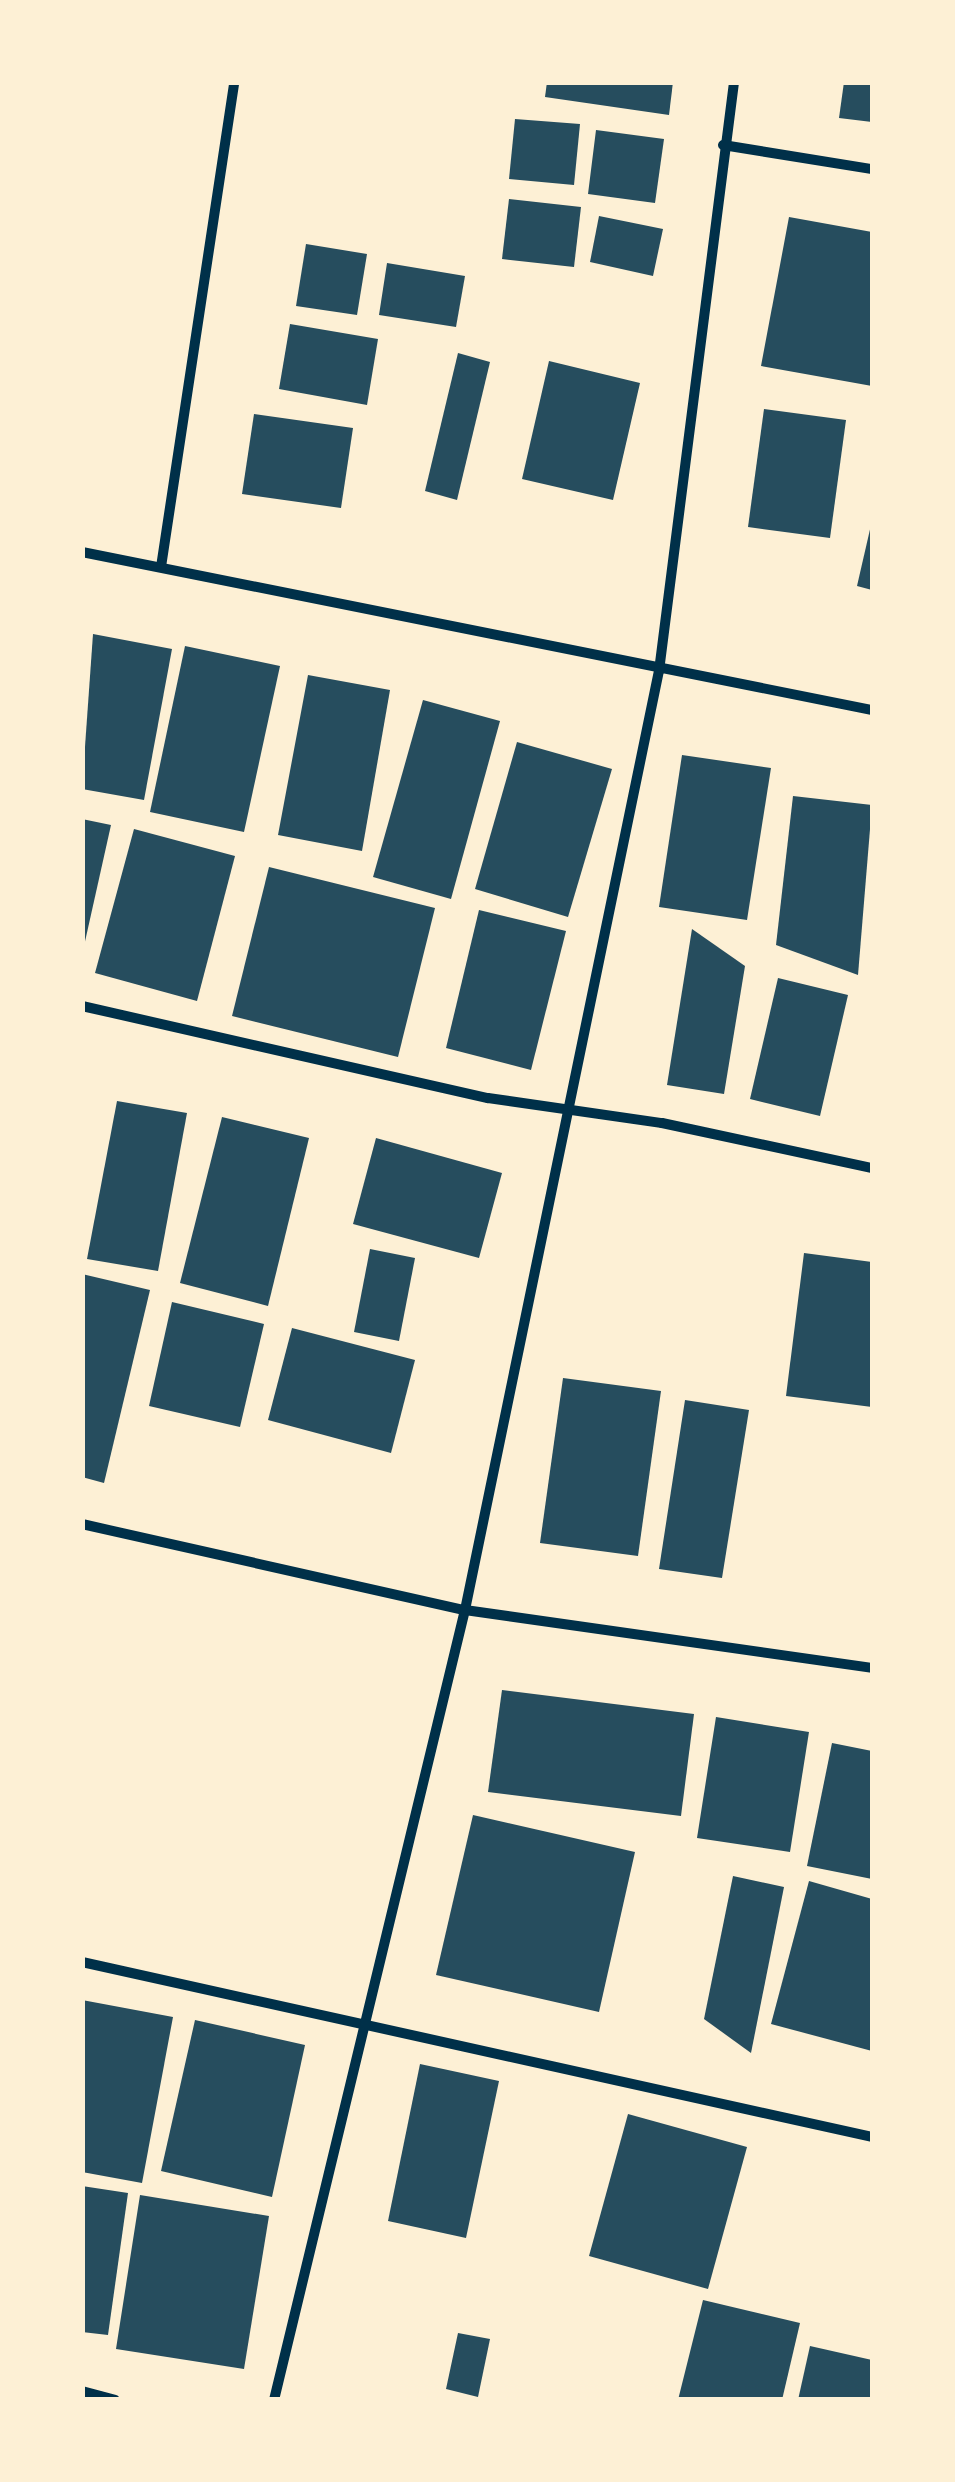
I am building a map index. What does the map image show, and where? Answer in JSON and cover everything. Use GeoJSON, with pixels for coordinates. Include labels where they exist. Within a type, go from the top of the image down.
{"type":"FeatureCollection","features":[{"type":"Feature","properties":{"kind":"street"},"geometry":{"type":"LineString","coordinates":[[161,567],[234,82]]}},
{"type":"Feature","properties":{"kind":"street"},"geometry":{"type":"LineString","coordinates":[[274,2400],[358,2024],[464,1610],[563,1110],[659,671],[723,144],[734,82]]}},
{"type":"Feature","properties":{"kind":"street"},"geometry":{"type":"LineString","coordinates":[[723,144],[872,170]]}},
{"type":"Feature","properties":{"kind":"street"},"geometry":{"type":"LineString","coordinates":[[82,552],[659,671],[872,710]]}},
{"type":"Feature","properties":{"kind":"street"},"geometry":{"type":"LineString","coordinates":[[82,1006],[563,1110],[872,1168]]}},
{"type":"Feature","properties":{"kind":"street"},"geometry":{"type":"LineString","coordinates":[[82,1524],[464,1610],[872,1668]]}},
{"type":"Feature","properties":{"kind":"street"},"geometry":{"type":"LineString","coordinates":[[82,1962],[872,2136]]}},
{"type":"Feature","properties":{"kind":"street"},"geometry":{"type":"LineString","coordinates":[[82,2391],[115,2400]]}},
{"type":"Feature","properties":{"kind":"building"},"geometry":{"type":"Polygon","coordinates":[[[547,82],[673,82],[669,115],[545,97],[547,82]]]}},
{"type":"Feature","properties":{"kind":"building"},"geometry":{"type":"Polygon","coordinates":[[[844,82],[872,82],[872,122],[839,118],[844,82]]]}},
{"type":"Feature","properties":{"kind":"building"},"geometry":{"type":"Polygon","coordinates":[[[515,119],[580,124],[574,185],[509,179],[515,119]]]}},
{"type":"Feature","properties":{"kind":"building"},"geometry":{"type":"Polygon","coordinates":[[[596,130],[664,139],[655,203],[588,194],[596,130]]]}},
{"type":"Feature","properties":{"kind":"building"},"geometry":{"type":"Polygon","coordinates":[[[509,199],[581,207],[574,267],[502,259],[509,199]]]}},
{"type":"Feature","properties":{"kind":"building"},"geometry":{"type":"Polygon","coordinates":[[[599,216],[663,229],[653,276],[590,262],[599,216]]]}},
{"type":"Feature","properties":{"kind":"building"},"geometry":{"type":"Polygon","coordinates":[[[789,217],[872,232],[872,386],[761,366],[789,217]]]}},
{"type":"Feature","properties":{"kind":"building"},"geometry":{"type":"Polygon","coordinates":[[[306,244],[367,254],[357,315],[296,306],[306,244]]]}},
{"type":"Feature","properties":{"kind":"building"},"geometry":{"type":"Polygon","coordinates":[[[387,263],[465,276],[456,327],[379,315],[387,263]]]}},
{"type":"Feature","properties":{"kind":"building"},"geometry":{"type":"Polygon","coordinates":[[[290,324],[378,339],[367,405],[279,389],[290,324]]]}},
{"type":"Feature","properties":{"kind":"building"},"geometry":{"type":"Polygon","coordinates":[[[458,353],[490,362],[457,500],[425,491],[458,353]]]}},
{"type":"Feature","properties":{"kind":"building"},"geometry":{"type":"Polygon","coordinates":[[[549,361],[640,383],[613,500],[522,479],[549,361]]]}},
{"type":"Feature","properties":{"kind":"building"},"geometry":{"type":"Polygon","coordinates":[[[764,409],[846,420],[830,538],[748,527],[764,409]]]}},
{"type":"Feature","properties":{"kind":"building"},"geometry":{"type":"Polygon","coordinates":[[[254,414],[353,428],[341,508],[242,494],[254,414]]]}},
{"type":"Feature","properties":{"kind":"building"},"geometry":{"type":"Polygon","coordinates":[[[872,525],[872,590],[857,586],[872,525]]]}},
{"type":"Feature","properties":{"kind":"building"},"geometry":{"type":"Polygon","coordinates":[[[93,634],[172,649],[144,800],[82,789],[93,634]]]}},
{"type":"Feature","properties":{"kind":"building"},"geometry":{"type":"Polygon","coordinates":[[[185,646],[280,666],[244,832],[150,812],[185,646]]]}},
{"type":"Feature","properties":{"kind":"building"},"geometry":{"type":"Polygon","coordinates":[[[308,675],[390,690],[362,851],[278,835],[308,675]]]}},
{"type":"Feature","properties":{"kind":"building"},"geometry":{"type":"Polygon","coordinates":[[[423,700],[500,721],[451,899],[373,877],[423,700]]]}},
{"type":"Feature","properties":{"kind":"building"},"geometry":{"type":"Polygon","coordinates":[[[517,742],[612,769],[568,917],[475,889],[517,742]]]}},
{"type":"Feature","properties":{"kind":"building"},"geometry":{"type":"Polygon","coordinates":[[[682,755],[771,768],[747,920],[659,907],[682,755]]]}},
{"type":"Feature","properties":{"kind":"building"},"geometry":{"type":"Polygon","coordinates":[[[793,796],[872,805],[858,975],[776,945],[793,796]]]}},
{"type":"Feature","properties":{"kind":"building"},"geometry":{"type":"Polygon","coordinates":[[[82,819],[111,825],[84,946],[82,945],[82,819]]]}},
{"type":"Feature","properties":{"kind":"building"},"geometry":{"type":"Polygon","coordinates":[[[134,829],[235,856],[197,1001],[95,973],[134,829]]]}},
{"type":"Feature","properties":{"kind":"building"},"geometry":{"type":"Polygon","coordinates":[[[269,867],[435,908],[398,1057],[232,1016],[269,867]]]}},
{"type":"Feature","properties":{"kind":"building"},"geometry":{"type":"Polygon","coordinates":[[[479,910],[566,931],[531,1070],[446,1048],[479,910]]]}},
{"type":"Feature","properties":{"kind":"building"},"geometry":{"type":"Polygon","coordinates":[[[692,929],[745,966],[724,1094],[667,1085],[692,929]]]}},
{"type":"Feature","properties":{"kind":"building"},"geometry":{"type":"Polygon","coordinates":[[[778,978],[848,995],[820,1116],[750,1099],[778,978]]]}},
{"type":"Feature","properties":{"kind":"building"},"geometry":{"type":"Polygon","coordinates":[[[117,1101],[187,1113],[158,1271],[87,1259],[117,1101]]]}},
{"type":"Feature","properties":{"kind":"building"},"geometry":{"type":"Polygon","coordinates":[[[222,1117],[309,1138],[268,1306],[180,1283],[222,1117]]]}},
{"type":"Feature","properties":{"kind":"building"},"geometry":{"type":"Polygon","coordinates":[[[376,1138],[502,1173],[479,1258],[353,1224],[376,1138]]]}},
{"type":"Feature","properties":{"kind":"building"},"geometry":{"type":"Polygon","coordinates":[[[370,1249],[415,1258],[399,1341],[354,1332],[370,1249]]]}},
{"type":"Feature","properties":{"kind":"building"},"geometry":{"type":"Polygon","coordinates":[[[804,1253],[872,1262],[872,1407],[786,1396],[804,1253]]]}},
{"type":"Feature","properties":{"kind":"building"},"geometry":{"type":"Polygon","coordinates":[[[82,1274],[150,1290],[104,1483],[82,1477],[82,1274]]]}},
{"type":"Feature","properties":{"kind":"building"},"geometry":{"type":"Polygon","coordinates":[[[172,1302],[264,1324],[240,1427],[149,1406],[172,1302]]]}},
{"type":"Feature","properties":{"kind":"building"},"geometry":{"type":"Polygon","coordinates":[[[292,1328],[415,1360],[391,1453],[268,1420],[292,1328]]]}},
{"type":"Feature","properties":{"kind":"building"},"geometry":{"type":"Polygon","coordinates":[[[563,1378],[661,1391],[638,1556],[540,1543],[563,1378]]]}},
{"type":"Feature","properties":{"kind":"building"},"geometry":{"type":"Polygon","coordinates":[[[685,1400],[749,1410],[722,1578],[659,1569],[685,1400]]]}},
{"type":"Feature","properties":{"kind":"building"},"geometry":{"type":"Polygon","coordinates":[[[502,1690],[694,1714],[681,1816],[488,1792],[502,1690]]]}},
{"type":"Feature","properties":{"kind":"building"},"geometry":{"type":"Polygon","coordinates":[[[716,1717],[809,1732],[790,1852],[697,1838],[716,1717]]]}},
{"type":"Feature","properties":{"kind":"building"},"geometry":{"type":"Polygon","coordinates":[[[832,1743],[872,1751],[872,1879],[807,1866],[832,1743]]]}},
{"type":"Feature","properties":{"kind":"building"},"geometry":{"type":"Polygon","coordinates":[[[473,1815],[635,1852],[599,2012],[436,1975],[473,1815]]]}},
{"type":"Feature","properties":{"kind":"building"},"geometry":{"type":"Polygon","coordinates":[[[733,1876],[784,1887],[751,2053],[704,2019],[733,1876]]]}},
{"type":"Feature","properties":{"kind":"building"},"geometry":{"type":"Polygon","coordinates":[[[809,1881],[872,1899],[872,2051],[771,2024],[809,1881]]]}},
{"type":"Feature","properties":{"kind":"building"},"geometry":{"type":"Polygon","coordinates":[[[82,2000],[173,2017],[142,2183],[82,2172],[82,2000]]]}},
{"type":"Feature","properties":{"kind":"building"},"geometry":{"type":"Polygon","coordinates":[[[195,2020],[305,2045],[272,2197],[161,2171],[195,2020]]]}},
{"type":"Feature","properties":{"kind":"building"},"geometry":{"type":"Polygon","coordinates":[[[420,2064],[499,2081],[466,2238],[388,2221],[420,2064]]]}},
{"type":"Feature","properties":{"kind":"building"},"geometry":{"type":"Polygon","coordinates":[[[628,2114],[747,2147],[708,2289],[589,2256],[628,2114]]]}},
{"type":"Feature","properties":{"kind":"building"},"geometry":{"type":"Polygon","coordinates":[[[82,2186],[128,2193],[108,2335],[82,2332],[82,2186]]]}},
{"type":"Feature","properties":{"kind":"building"},"geometry":{"type":"Polygon","coordinates":[[[140,2195],[269,2216],[244,2369],[116,2349],[140,2195]]]}},
{"type":"Feature","properties":{"kind":"building"},"geometry":{"type":"Polygon","coordinates":[[[703,2300],[800,2323],[782,2400],[678,2400],[703,2300]]]}},
{"type":"Feature","properties":{"kind":"building"},"geometry":{"type":"Polygon","coordinates":[[[458,2333],[490,2339],[478,2397],[446,2389],[458,2333]]]}},
{"type":"Feature","properties":{"kind":"building"},"geometry":{"type":"Polygon","coordinates":[[[810,2346],[872,2360],[872,2400],[798,2400],[810,2346]]]}}]}
